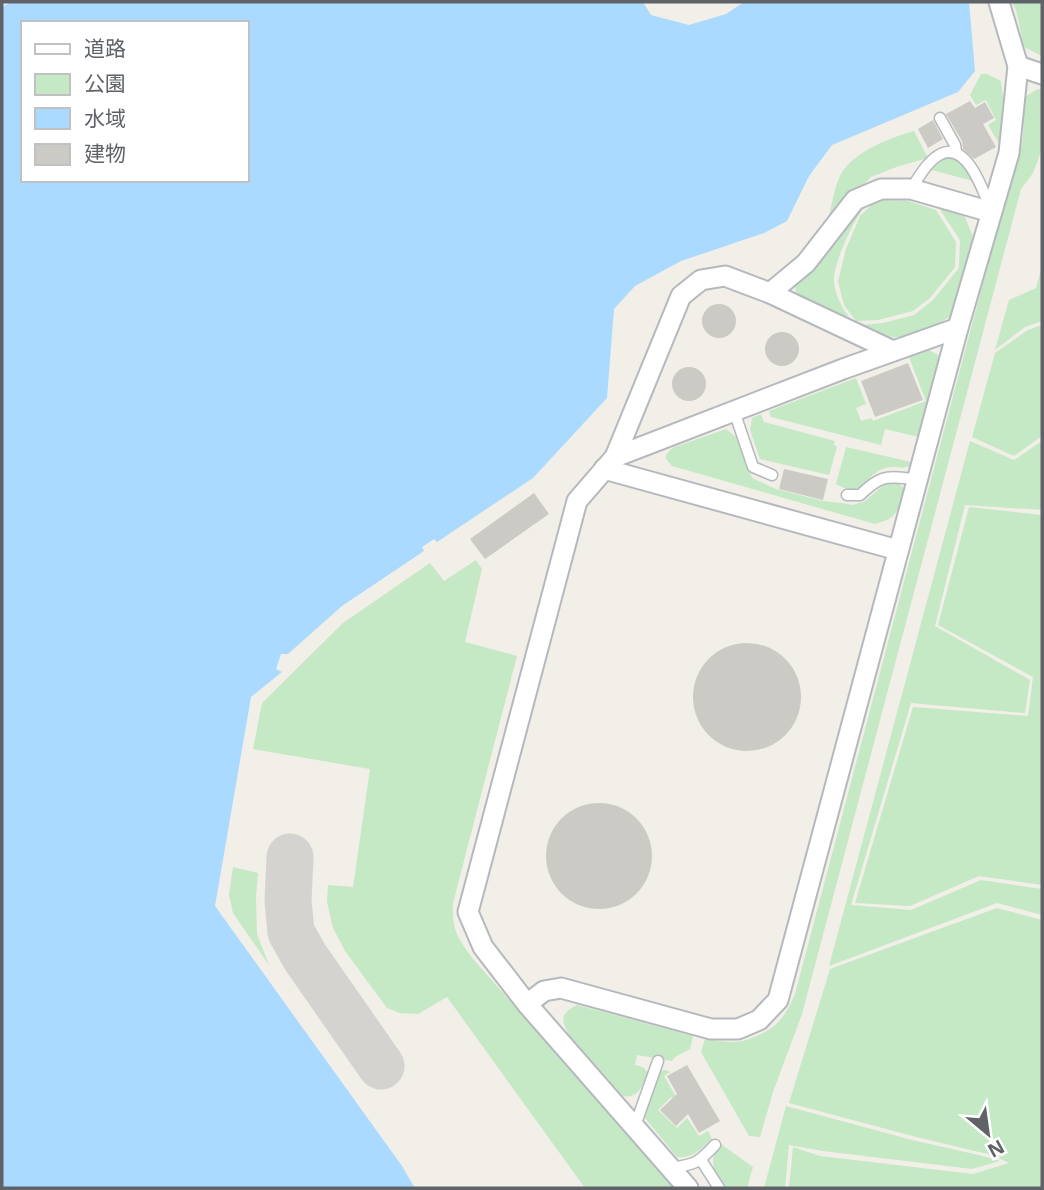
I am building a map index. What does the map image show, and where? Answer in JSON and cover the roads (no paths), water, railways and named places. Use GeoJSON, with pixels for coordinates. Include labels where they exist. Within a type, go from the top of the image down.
{"type":"FeatureCollection","features":[{"type":"Feature","properties":{"kind":"street"},"geometry":{"type":"LineString","coordinates":[[527,1004],[544,991],[561,988],[711,1029],[738,1029],[759,1020],[778,1000],[958,328],[1009,153],[1018,66],[999,2]]}},
{"type":"Feature","properties":{"kind":"street"},"geometry":{"type":"LineString","coordinates":[[1018,66],[1042,74]]}},
{"type":"Feature","properties":{"kind":"street"},"geometry":{"type":"LineString","coordinates":[[770,293],[806,263],[855,200],[881,189],[911,189],[991,212]]}},
{"type":"Feature","properties":{"kind":"street"},"geometry":{"type":"LineString","coordinates":[[688,1188],[527,1004],[483,947],[468,912],[577,502],[610,463],[681,296],[701,280],[725,276],[770,293],[893,351]]}},
{"type":"Feature","properties":{"kind":"street"},"geometry":{"type":"LineString","coordinates":[[610,463],[734,411],[958,328]]}},
{"type":"Feature","properties":{"kind":"street"},"geometry":{"type":"LineString","coordinates":[[610,463],[898,550]]}},
{"type":"Feature","properties":{"kind":"lane"},"geometry":{"type":"LineString","coordinates":[[940,118],[956,152]]}},
{"type":"Feature","properties":{"kind":"lane"},"geometry":{"type":"LineString","coordinates":[[911,189],[940,154],[956,152],[980,183],[991,212]]}},
{"type":"Feature","properties":{"kind":"lane"},"geometry":{"type":"LineString","coordinates":[[734,411],[752,467],[772,475]]}},
{"type":"Feature","properties":{"kind":"lane"},"geometry":{"type":"LineString","coordinates":[[848,495],[860,495],[885,477],[918,479]]}},
{"type":"Feature","properties":{"kind":"lane"},"geometry":{"type":"LineString","coordinates":[[635,1127],[659,1061]]}},
{"type":"Feature","properties":{"kind":"lane"},"geometry":{"type":"LineString","coordinates":[[671,1168],[692,1165],[701,1160],[715,1145]]}},
{"type":"Feature","properties":{"kind":"lane"},"geometry":{"type":"LineString","coordinates":[[701,1160],[719,1188]]}},
{"type":"Feature","properties":{"kind":"water"},"geometry":{"type":"Polygon","coordinates":[[[11,2],[643,2],[651,15],[689,25],[726,14],[744,2],[969,2],[975,71],[958,92],[832,145],[809,176],[787,221],[764,233],[681,261],[635,286],[614,309],[607,398],[533,478],[437,542],[434,539],[422,547],[424,551],[342,606],[288,654],[281,654],[276,669],[282,672],[251,697],[215,906],[402,1166],[415,1188],[2,1188],[2,7],[11,2]]]}}]}
